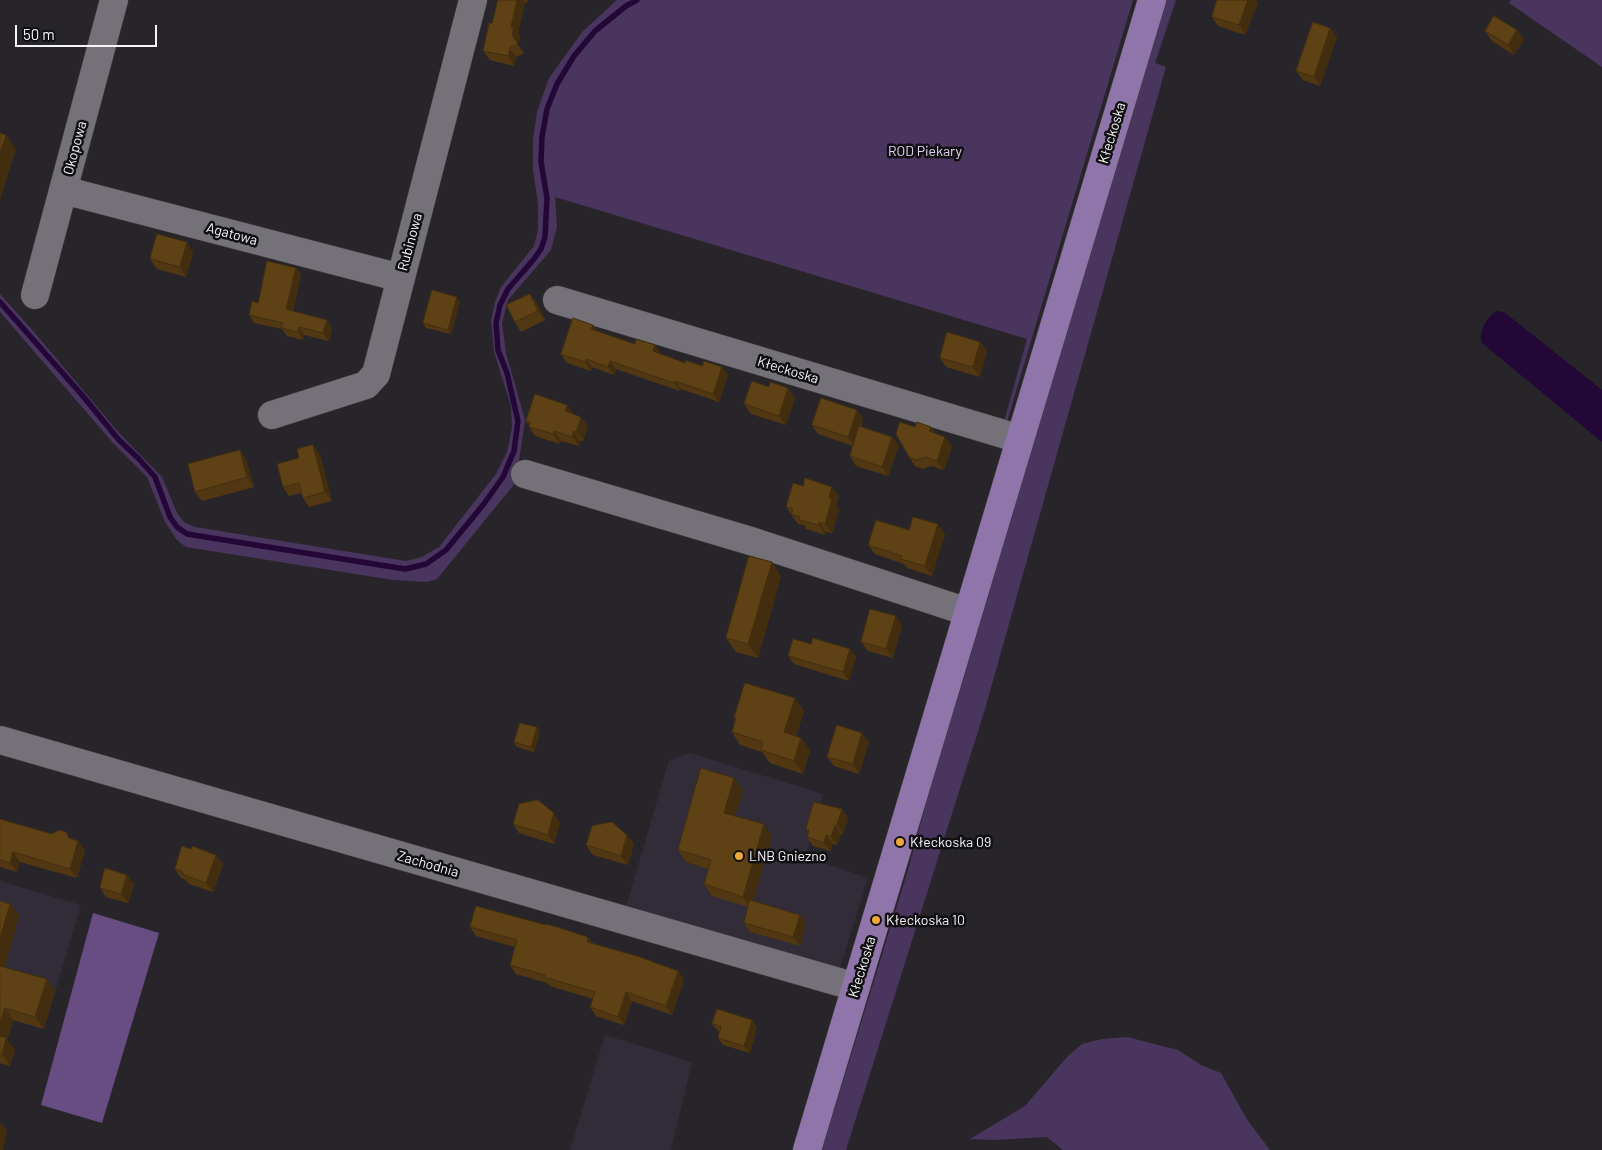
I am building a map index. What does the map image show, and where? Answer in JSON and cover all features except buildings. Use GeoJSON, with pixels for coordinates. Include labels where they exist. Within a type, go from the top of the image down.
{"type":"FeatureCollection","features":[{"type":"Feature","properties":{"kind":"main road","name":"Kłeckoska"},"geometry":{"type":"LineString","coordinates":[[808,1150],[1152,0]]}},
{"type":"Feature","properties":{"kind":"street","name":"Okopowa"},"geometry":{"type":"LineString","coordinates":[[35,295],[114,0]]}},
{"type":"Feature","properties":{"kind":"street","name":"Rubinowa"},"geometry":{"type":"LineString","coordinates":[[272,415],[366,385],[376,374],[473,0]]}},
{"type":"Feature","properties":{"kind":"street","name":"Agatowa"},"geometry":{"type":"LineString","coordinates":[[63,190],[401,278]]}},
{"type":"Feature","properties":{"kind":"street","name":"Kłeckoska"},"geometry":{"type":"LineString","coordinates":[[557,300],[1020,439]]}},
{"type":"Feature","properties":{"kind":"street"},"geometry":{"type":"LineString","coordinates":[[525,474],[754,542],[968,612]]}},
{"type":"Feature","properties":{"kind":"street","name":"Zachodnia"},"geometry":{"type":"LineString","coordinates":[[0,740],[856,987]]}},
{"type":"Feature","properties":{"kind":"shaded area"},"geometry":{"type":"Polygon","coordinates":[[[1497,311],[1504,312],[1602,390],[1602,442],[1482,343],[1482,329],[1493,313],[1497,311]]]}},
{"type":"Feature","properties":{"kind":"shaded area"},"geometry":{"type":"Polygon","coordinates":[[[690,753],[823,794],[806,857],[868,878],[840,968],[626,907],[669,760],[690,753]]]}},
{"type":"Feature","properties":{"kind":"shaded area"},"geometry":{"type":"Polygon","coordinates":[[[0,881],[81,905],[44,1029],[0,1016],[0,881]]]}},
{"type":"Feature","properties":{"kind":"shaded area"},"geometry":{"type":"Polygon","coordinates":[[[93,913],[159,933],[102,1123],[41,1105],[93,913]]]}},
{"type":"Feature","properties":{"kind":"shaded area"},"geometry":{"type":"Polygon","coordinates":[[[605,1035],[692,1062],[671,1150],[570,1150],[605,1035]]]}},
{"type":"Feature","properties":{"kind":"green space","name":"ROD Piekary"},"geometry":{"type":"Polygon","coordinates":[[[617,0],[1133,0],[1005,428],[1004,422],[1027,339],[555,197],[557,226],[551,250],[508,300],[502,323],[506,353],[525,420],[516,482],[437,579],[427,582],[393,580],[186,547],[177,540],[165,522],[147,477],[113,443],[0,312],[0,294],[119,433],[162,477],[177,513],[184,522],[195,527],[406,561],[422,557],[439,547],[496,474],[507,452],[512,428],[511,406],[494,352],[491,321],[495,302],[501,287],[534,246],[538,231],[538,204],[533,170],[533,140],[537,112],[549,78],[583,31],[617,0]]]}},
{"type":"Feature","properties":{"kind":"green space"},"geometry":{"type":"Polygon","coordinates":[[[1166,0],[1176,0],[1155,63],[1166,67],[985,709],[846,1150],[822,1150],[908,870],[943,742],[957,701],[1166,0]]]}},
{"type":"Feature","properties":{"kind":"green space"},"geometry":{"type":"Polygon","coordinates":[[[1511,0],[1602,0],[1602,67],[1509,3],[1511,0]]]}},
{"type":"Feature","properties":{"kind":"green space"},"geometry":{"type":"Polygon","coordinates":[[[1127,1037],[1178,1050],[1201,1065],[1221,1073],[1248,1121],[1270,1150],[1063,1150],[1047,1137],[993,1140],[970,1139],[1025,1106],[1068,1056],[1082,1044],[1102,1039],[1127,1037]]]}},
{"type":"Feature","properties":{"kind":"waterway"},"geometry":{"type":"LineString","coordinates":[[0,302],[119,440],[155,477],[170,517],[177,527],[187,534],[405,569],[426,564],[446,550],[483,505],[503,477],[514,451],[518,421],[507,373],[498,350],[496,323],[500,305],[508,289],[534,259],[541,249],[545,237],[547,198],[541,162],[542,137],[547,109],[557,84],[574,56],[595,31],[626,6],[637,0]]}},
{"type":"Feature","properties":{"kind":"place","name":"Kłeckoska 09"},"geometry":{"type":"Point","coordinates":[900,842]}},
{"type":"Feature","properties":{"kind":"place","name":"LNB Gniezno"},"geometry":{"type":"Point","coordinates":[739,856]}},
{"type":"Feature","properties":{"kind":"place","name":"Kłeckoska 10"},"geometry":{"type":"Point","coordinates":[876,920]}}]}
